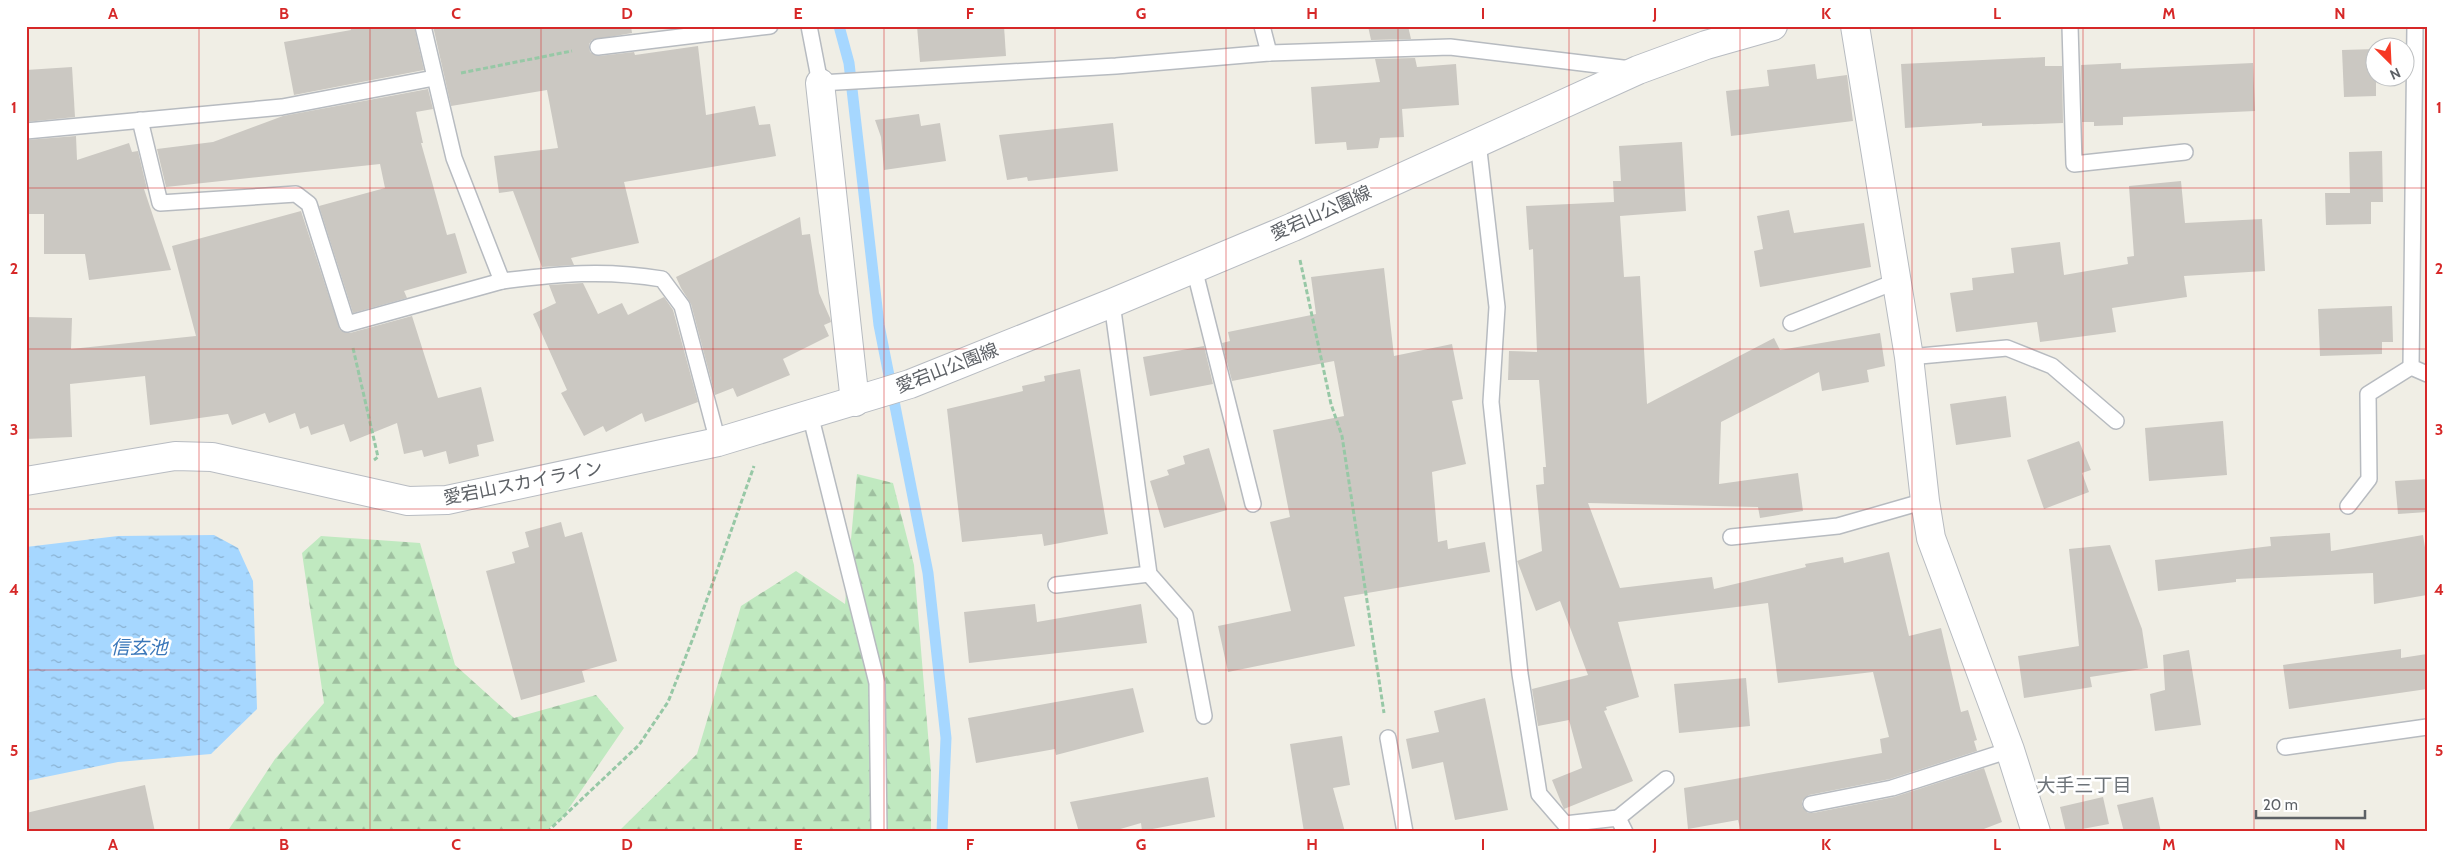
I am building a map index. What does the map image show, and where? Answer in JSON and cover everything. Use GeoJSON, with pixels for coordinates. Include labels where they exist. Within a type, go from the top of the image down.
{"type":"FeatureCollection","features":[{"type":"Feature","properties":{"kind":"main road","name":"愛宕山公園線"},"geometry":{"type":"LineString","coordinates":[[862,400],[910,384],[1112,303],[1293,227],[1638,70],[1706,45],[1773,26]]}},
{"type":"Feature","properties":{"kind":"main road"},"geometry":{"type":"LineString","coordinates":[[1855,26],[1909,357],[1925,501],[1932,538],[2010,750],[2036,832]]}},
{"type":"Feature","properties":{"kind":"main road"},"geometry":{"type":"LineString","coordinates":[[823,83],[862,400]]}},
{"type":"Feature","properties":{"kind":"main road","name":"愛宕山スカイライン"},"geometry":{"type":"LineString","coordinates":[[26,481],[175,456],[212,457],[408,501],[447,500],[718,442],[862,400]]}},
{"type":"Feature","properties":{"kind":"lane"},"geometry":{"type":"LineString","coordinates":[[423,26],[454,158],[502,281]]}},
{"type":"Feature","properties":{"kind":"lane"},"geometry":{"type":"LineString","coordinates":[[598,47],[770,26]]}},
{"type":"Feature","properties":{"kind":"lane"},"geometry":{"type":"LineString","coordinates":[[808,26],[823,83],[1116,66],[1269,53],[1450,47],[1638,70]]}},
{"type":"Feature","properties":{"kind":"lane"},"geometry":{"type":"LineString","coordinates":[[1262,26],[1269,53]]}},
{"type":"Feature","properties":{"kind":"lane"},"geometry":{"type":"LineString","coordinates":[[2070,26],[2074,164],[2185,152]]}},
{"type":"Feature","properties":{"kind":"lane"},"geometry":{"type":"LineString","coordinates":[[2411,367],[2415,26]]}},
{"type":"Feature","properties":{"kind":"lane"},"geometry":{"type":"LineString","coordinates":[[26,131],[282,107],[434,78]]}},
{"type":"Feature","properties":{"kind":"lane"},"geometry":{"type":"LineString","coordinates":[[140,120],[160,203],[296,194],[309,204],[347,324],[502,281],[574,272],[626,273],[662,279],[682,306],[718,442]]}},
{"type":"Feature","properties":{"kind":"lane"},"geometry":{"type":"LineString","coordinates":[[1478,142],[1497,307],[1492,402],[1520,674],[1539,794],[1565,824],[1618,818],[1666,779]]}},
{"type":"Feature","properties":{"kind":"lane"},"geometry":{"type":"LineString","coordinates":[[1194,268],[1253,504]]}},
{"type":"Feature","properties":{"kind":"lane"},"geometry":{"type":"LineString","coordinates":[[1791,323],[1897,281]]}},
{"type":"Feature","properties":{"kind":"lane"},"geometry":{"type":"LineString","coordinates":[[1112,303],[1148,574],[1185,614],[1204,716]]}},
{"type":"Feature","properties":{"kind":"lane"},"geometry":{"type":"LineString","coordinates":[[1909,357],[2007,348],[2052,366],[2116,421]]}},
{"type":"Feature","properties":{"kind":"lane"},"geometry":{"type":"LineString","coordinates":[[2411,367],[2427,374]]}},
{"type":"Feature","properties":{"kind":"lane"},"geometry":{"type":"LineString","coordinates":[[2348,506],[2369,480],[2368,394],[2411,367]]}},
{"type":"Feature","properties":{"kind":"lane"},"geometry":{"type":"LineString","coordinates":[[810,414],[878,682],[879,832]]}},
{"type":"Feature","properties":{"kind":"lane"},"geometry":{"type":"LineString","coordinates":[[1731,537],[1838,526],[1925,501]]}},
{"type":"Feature","properties":{"kind":"lane"},"geometry":{"type":"LineString","coordinates":[[1056,584],[1148,574]]}},
{"type":"Feature","properties":{"kind":"lane"},"geometry":{"type":"LineString","coordinates":[[2285,747],[2427,727]]}},
{"type":"Feature","properties":{"kind":"lane"},"geometry":{"type":"LineString","coordinates":[[1388,738],[1405,832]]}},
{"type":"Feature","properties":{"kind":"lane"},"geometry":{"type":"LineString","coordinates":[[1811,804],[1892,788],[2010,750]]}},
{"type":"Feature","properties":{"kind":"lane"},"geometry":{"type":"LineString","coordinates":[[1618,818],[1625,832]]}},
{"type":"Feature","properties":{"kind":"path"},"geometry":{"type":"LineString","coordinates":[[434,78],[598,47]]}},
{"type":"Feature","properties":{"kind":"path"},"geometry":{"type":"LineString","coordinates":[[1293,227],[1331,404],[1342,436],[1388,738]]}},
{"type":"Feature","properties":{"kind":"path"},"geometry":{"type":"LineString","coordinates":[[347,324],[378,457],[370,462]]}},
{"type":"Feature","properties":{"kind":"path"},"geometry":{"type":"LineString","coordinates":[[547,832],[639,745],[668,702],[695,632],[767,427]]}},
{"type":"Feature","properties":{"kind":"green space"},"geometry":{"type":"Polygon","coordinates":[[[857,474],[893,483],[914,565],[931,771],[931,832],[618,832],[697,754],[741,606],[796,571],[845,604],[857,474]]]}},
{"type":"Feature","properties":{"kind":"green space"},"geometry":{"type":"Polygon","coordinates":[[[321,536],[420,543],[455,665],[514,718],[596,695],[624,728],[563,817],[544,832],[227,832],[275,759],[324,703],[302,553],[321,536]]]}},
{"type":"Feature","properties":{"kind":"water","name":"信玄池"},"geometry":{"type":"Polygon","coordinates":[[[214,535],[238,548],[253,581],[257,709],[211,754],[118,762],[26,781],[26,547],[118,536],[214,535]]]}},
{"type":"Feature","properties":{"kind":"building"},"geometry":{"type":"Polygon","coordinates":[[[350,26],[414,26],[424,70],[294,95],[284,42],[351,30],[350,26]]]}},
{"type":"Feature","properties":{"kind":"building"},"geometry":{"type":"Polygon","coordinates":[[[433,26],[631,26],[632,33],[592,40],[589,44],[590,52],[599,56],[634,52],[635,55],[698,46],[706,115],[755,106],[759,125],[770,124],[776,156],[624,182],[639,243],[571,258],[574,265],[542,267],[513,191],[499,193],[494,156],[558,148],[547,90],[451,106],[433,26]]]}},
{"type":"Feature","properties":{"kind":"building"},"geometry":{"type":"Polygon","coordinates":[[[917,26],[1004,26],[1006,56],[920,62],[917,26]]]}},
{"type":"Feature","properties":{"kind":"building"},"geometry":{"type":"Polygon","coordinates":[[[1368,26],[1408,26],[1411,39],[1371,40],[1368,26]]]}},
{"type":"Feature","properties":{"kind":"building"},"geometry":{"type":"Polygon","coordinates":[[[2366,49],[2366,88],[2376,88],[2376,96],[2344,97],[2342,50],[2366,49]]]}},
{"type":"Feature","properties":{"kind":"building"},"geometry":{"type":"Polygon","coordinates":[[[2045,57],[2045,66],[2062,66],[2063,123],[1982,126],[1982,123],[1905,128],[1901,64],[2045,57]]]}},
{"type":"Feature","properties":{"kind":"building"},"geometry":{"type":"Polygon","coordinates":[[[1415,58],[1417,67],[1456,64],[1459,105],[1402,109],[1404,137],[1380,138],[1378,148],[1347,150],[1346,142],[1315,144],[1311,87],[1380,82],[1375,59],[1415,58]]]}},
{"type":"Feature","properties":{"kind":"building"},"geometry":{"type":"Polygon","coordinates":[[[2121,63],[2121,69],[2253,63],[2255,111],[2123,117],[2123,125],[2094,126],[2094,122],[2082,122],[2081,65],[2121,63]]]}},
{"type":"Feature","properties":{"kind":"building"},"geometry":{"type":"Polygon","coordinates":[[[1815,64],[1817,79],[1847,75],[1853,121],[1731,136],[1726,91],[1769,86],[1767,70],[1815,64]]]}},
{"type":"Feature","properties":{"kind":"building"},"geometry":{"type":"Polygon","coordinates":[[[72,67],[75,117],[26,122],[26,70],[72,67]]]}},
{"type":"Feature","properties":{"kind":"building"},"geometry":{"type":"Polygon","coordinates":[[[428,89],[433,109],[416,112],[423,143],[421,143],[447,235],[455,233],[467,273],[404,291],[407,298],[353,313],[319,206],[385,188],[380,164],[166,187],[157,149],[213,142],[283,116],[428,89]]]}},
{"type":"Feature","properties":{"kind":"building"},"geometry":{"type":"Polygon","coordinates":[[[919,114],[921,126],[940,123],[946,161],[884,170],[881,137],[875,120],[919,114]]]}},
{"type":"Feature","properties":{"kind":"building"},"geometry":{"type":"Polygon","coordinates":[[[1113,123],[1118,171],[1028,181],[1027,177],[1007,180],[999,135],[1113,123]]]}},
{"type":"Feature","properties":{"kind":"building"},"geometry":{"type":"Polygon","coordinates":[[[76,136],[77,160],[129,143],[132,152],[138,151],[147,189],[144,189],[171,270],[89,280],[85,254],[44,254],[44,214],[26,214],[26,140],[76,136]]]}},
{"type":"Feature","properties":{"kind":"building"},"geometry":{"type":"Polygon","coordinates":[[[1682,142],[1686,211],[1620,216],[1624,277],[1640,276],[1647,404],[1774,338],[1780,350],[1880,333],[1885,366],[1867,370],[1869,382],[1822,391],[1819,372],[1721,422],[1719,484],[1798,473],[1803,511],[1760,518],[1758,507],[1588,503],[1620,588],[1712,577],[1714,589],[1806,567],[1805,564],[1843,557],[1844,563],[1889,552],[1909,636],[1941,628],[1961,712],[1968,710],[1977,740],[1974,741],[1977,751],[1890,779],[1809,795],[1802,801],[1802,806],[1808,813],[1813,813],[1894,797],[1984,768],[2002,822],[1976,832],[1741,832],[1738,820],[1688,829],[1684,788],[1882,753],[1880,739],[1889,737],[1873,672],[1778,683],[1768,603],[1618,622],[1639,697],[1606,707],[1607,710],[1604,711],[1633,781],[1564,809],[1563,807],[1552,780],[1582,768],[1569,720],[1538,726],[1532,689],[1588,675],[1560,601],[1536,611],[1517,561],[1542,551],[1536,485],[1544,484],[1543,467],[1546,467],[1539,380],[1508,380],[1509,351],[1537,352],[1533,249],[1529,250],[1526,206],[1614,202],[1613,181],[1621,181],[1619,146],[1682,142]]]}},
{"type":"Feature","properties":{"kind":"building"},"geometry":{"type":"Polygon","coordinates":[[[2382,151],[2383,202],[2371,202],[2371,224],[2326,225],[2325,193],[2350,193],[2349,152],[2382,151]]]}},
{"type":"Feature","properties":{"kind":"building"},"geometry":{"type":"Polygon","coordinates":[[[2181,181],[2185,223],[2262,219],[2265,271],[2184,276],[2187,297],[2112,308],[2116,332],[2040,342],[2037,322],[1956,332],[1950,293],[1973,290],[1972,278],[2014,273],[2011,248],[2060,242],[2064,275],[2128,264],[2127,257],[2134,256],[2129,186],[2181,181]]]}},
{"type":"Feature","properties":{"kind":"building"},"geometry":{"type":"Polygon","coordinates":[[[1789,210],[1794,233],[1864,223],[1871,267],[1760,287],[1754,251],[1763,249],[1757,216],[1789,210]]]}},
{"type":"Feature","properties":{"kind":"building"},"geometry":{"type":"Polygon","coordinates":[[[301,211],[340,330],[350,333],[412,316],[438,398],[481,387],[494,441],[477,445],[479,456],[449,464],[446,451],[424,457],[422,450],[404,454],[397,423],[350,442],[344,424],[311,435],[308,426],[300,429],[295,413],[269,423],[265,413],[232,425],[228,414],[150,425],[145,376],[70,384],[72,437],[26,439],[26,317],[72,318],[71,349],[196,336],[172,246],[301,211]]]}},
{"type":"Feature","properties":{"kind":"building"},"geometry":{"type":"Polygon","coordinates":[[[800,217],[802,235],[810,234],[819,293],[831,322],[824,325],[829,336],[783,359],[790,375],[737,397],[733,388],[715,395],[691,304],[676,277],[800,217]]]}},
{"type":"Feature","properties":{"kind":"building"},"geometry":{"type":"Polygon","coordinates":[[[1384,268],[1394,356],[1452,344],[1463,399],[1452,401],[1466,464],[1432,472],[1438,542],[1447,540],[1448,549],[1485,542],[1490,572],[1344,597],[1355,646],[1228,672],[1218,626],[1291,611],[1270,522],[1290,517],[1273,430],[1344,416],[1334,361],[1232,381],[1222,343],[1230,341],[1228,332],[1316,314],[1311,277],[1384,268]]]}},
{"type":"Feature","properties":{"kind":"building"},"geometry":{"type":"Polygon","coordinates":[[[583,283],[598,314],[622,303],[628,315],[664,297],[673,310],[698,402],[645,422],[642,413],[606,432],[603,426],[584,436],[561,393],[567,390],[533,314],[556,303],[549,285],[583,283]]]}},
{"type":"Feature","properties":{"kind":"building"},"geometry":{"type":"Polygon","coordinates":[[[2392,306],[2393,342],[2382,342],[2382,354],[2320,356],[2318,309],[2392,306]]]}},
{"type":"Feature","properties":{"kind":"building"},"geometry":{"type":"Polygon","coordinates":[[[1204,346],[1213,384],[1150,396],[1143,357],[1204,346]]]}},
{"type":"Feature","properties":{"kind":"building"},"geometry":{"type":"Polygon","coordinates":[[[1080,369],[1108,534],[1044,546],[1042,534],[962,542],[947,409],[1023,391],[1022,386],[1045,381],[1044,376],[1080,369]]]}},
{"type":"Feature","properties":{"kind":"building"},"geometry":{"type":"Polygon","coordinates":[[[2006,396],[2011,437],[1956,445],[1950,404],[2006,396]]]}},
{"type":"Feature","properties":{"kind":"building"},"geometry":{"type":"Polygon","coordinates":[[[2223,421],[2227,475],[2149,481],[2145,428],[2223,421]]]}},
{"type":"Feature","properties":{"kind":"building"},"geometry":{"type":"Polygon","coordinates":[[[2079,441],[2091,470],[2082,473],[2089,492],[2044,509],[2027,460],[2079,441]]]}},
{"type":"Feature","properties":{"kind":"building"},"geometry":{"type":"Polygon","coordinates":[[[1209,448],[1227,510],[1164,528],[1150,481],[1169,475],[1167,470],[1185,464],[1183,456],[1209,448]]]}},
{"type":"Feature","properties":{"kind":"building"},"geometry":{"type":"Polygon","coordinates":[[[2427,479],[2427,512],[2398,514],[2395,481],[2427,479]]]}},
{"type":"Feature","properties":{"kind":"building"},"geometry":{"type":"Polygon","coordinates":[[[561,522],[565,537],[582,532],[617,661],[582,671],[585,682],[521,700],[486,571],[515,563],[512,552],[529,547],[525,532],[561,522]]]}},
{"type":"Feature","properties":{"kind":"building"},"geometry":{"type":"Polygon","coordinates":[[[2330,533],[2331,551],[2423,535],[2427,560],[2427,595],[2374,604],[2373,573],[2236,579],[2236,582],[2158,591],[2155,560],[2271,546],[2270,537],[2330,533]]]}},
{"type":"Feature","properties":{"kind":"building"},"geometry":{"type":"Polygon","coordinates":[[[2110,545],[2142,629],[2148,668],[2090,677],[2092,687],[2024,698],[2018,656],[2079,646],[2069,549],[2110,545]]]}},
{"type":"Feature","properties":{"kind":"building"},"geometry":{"type":"Polygon","coordinates":[[[1035,604],[1037,622],[1141,604],[1147,643],[969,663],[964,612],[1035,604]]]}},
{"type":"Feature","properties":{"kind":"building"},"geometry":{"type":"Polygon","coordinates":[[[2401,649],[2401,658],[2427,654],[2427,689],[2289,709],[2283,665],[2401,649]]]}},
{"type":"Feature","properties":{"kind":"building"},"geometry":{"type":"Polygon","coordinates":[[[2189,650],[2201,725],[2155,731],[2150,694],[2165,690],[2163,655],[2189,650]]]}},
{"type":"Feature","properties":{"kind":"building"},"geometry":{"type":"Polygon","coordinates":[[[1746,678],[1750,726],[1679,733],[1674,684],[1746,678]]]}},
{"type":"Feature","properties":{"kind":"building"},"geometry":{"type":"Polygon","coordinates":[[[1133,688],[1144,732],[1056,755],[1055,749],[976,763],[968,718],[1133,688]]]}},
{"type":"Feature","properties":{"kind":"building"},"geometry":{"type":"Polygon","coordinates":[[[1485,698],[1508,810],[1455,820],[1443,762],[1412,769],[1406,739],[1439,732],[1434,711],[1485,698]]]}},
{"type":"Feature","properties":{"kind":"building"},"geometry":{"type":"Polygon","coordinates":[[[1342,736],[1350,785],[1333,788],[1345,832],[1304,832],[1290,744],[1342,736]]]}},
{"type":"Feature","properties":{"kind":"building"},"geometry":{"type":"Polygon","coordinates":[[[1208,777],[1215,817],[1142,831],[1141,823],[1110,832],[1079,832],[1070,802],[1208,777]]]}},
{"type":"Feature","properties":{"kind":"building"},"geometry":{"type":"Polygon","coordinates":[[[145,785],[155,832],[26,832],[26,813],[145,785]]]}},
{"type":"Feature","properties":{"kind":"building"},"geometry":{"type":"Polygon","coordinates":[[[2103,797],[2109,824],[2066,832],[2060,807],[2103,797]]]}},
{"type":"Feature","properties":{"kind":"building"},"geometry":{"type":"Polygon","coordinates":[[[2153,797],[2161,832],[2124,832],[2117,805],[2153,797]]]}},
{"type":"Feature","properties":{"kind":"waterway"},"geometry":{"type":"LineString","coordinates":[[839,26],[849,63],[879,325],[928,573],[946,738],[942,832]]}},
{"type":"Feature","properties":{"kind":"district","name":"大手三丁目"},"geometry":{"type":"Point","coordinates":[2084,785]}}]}
